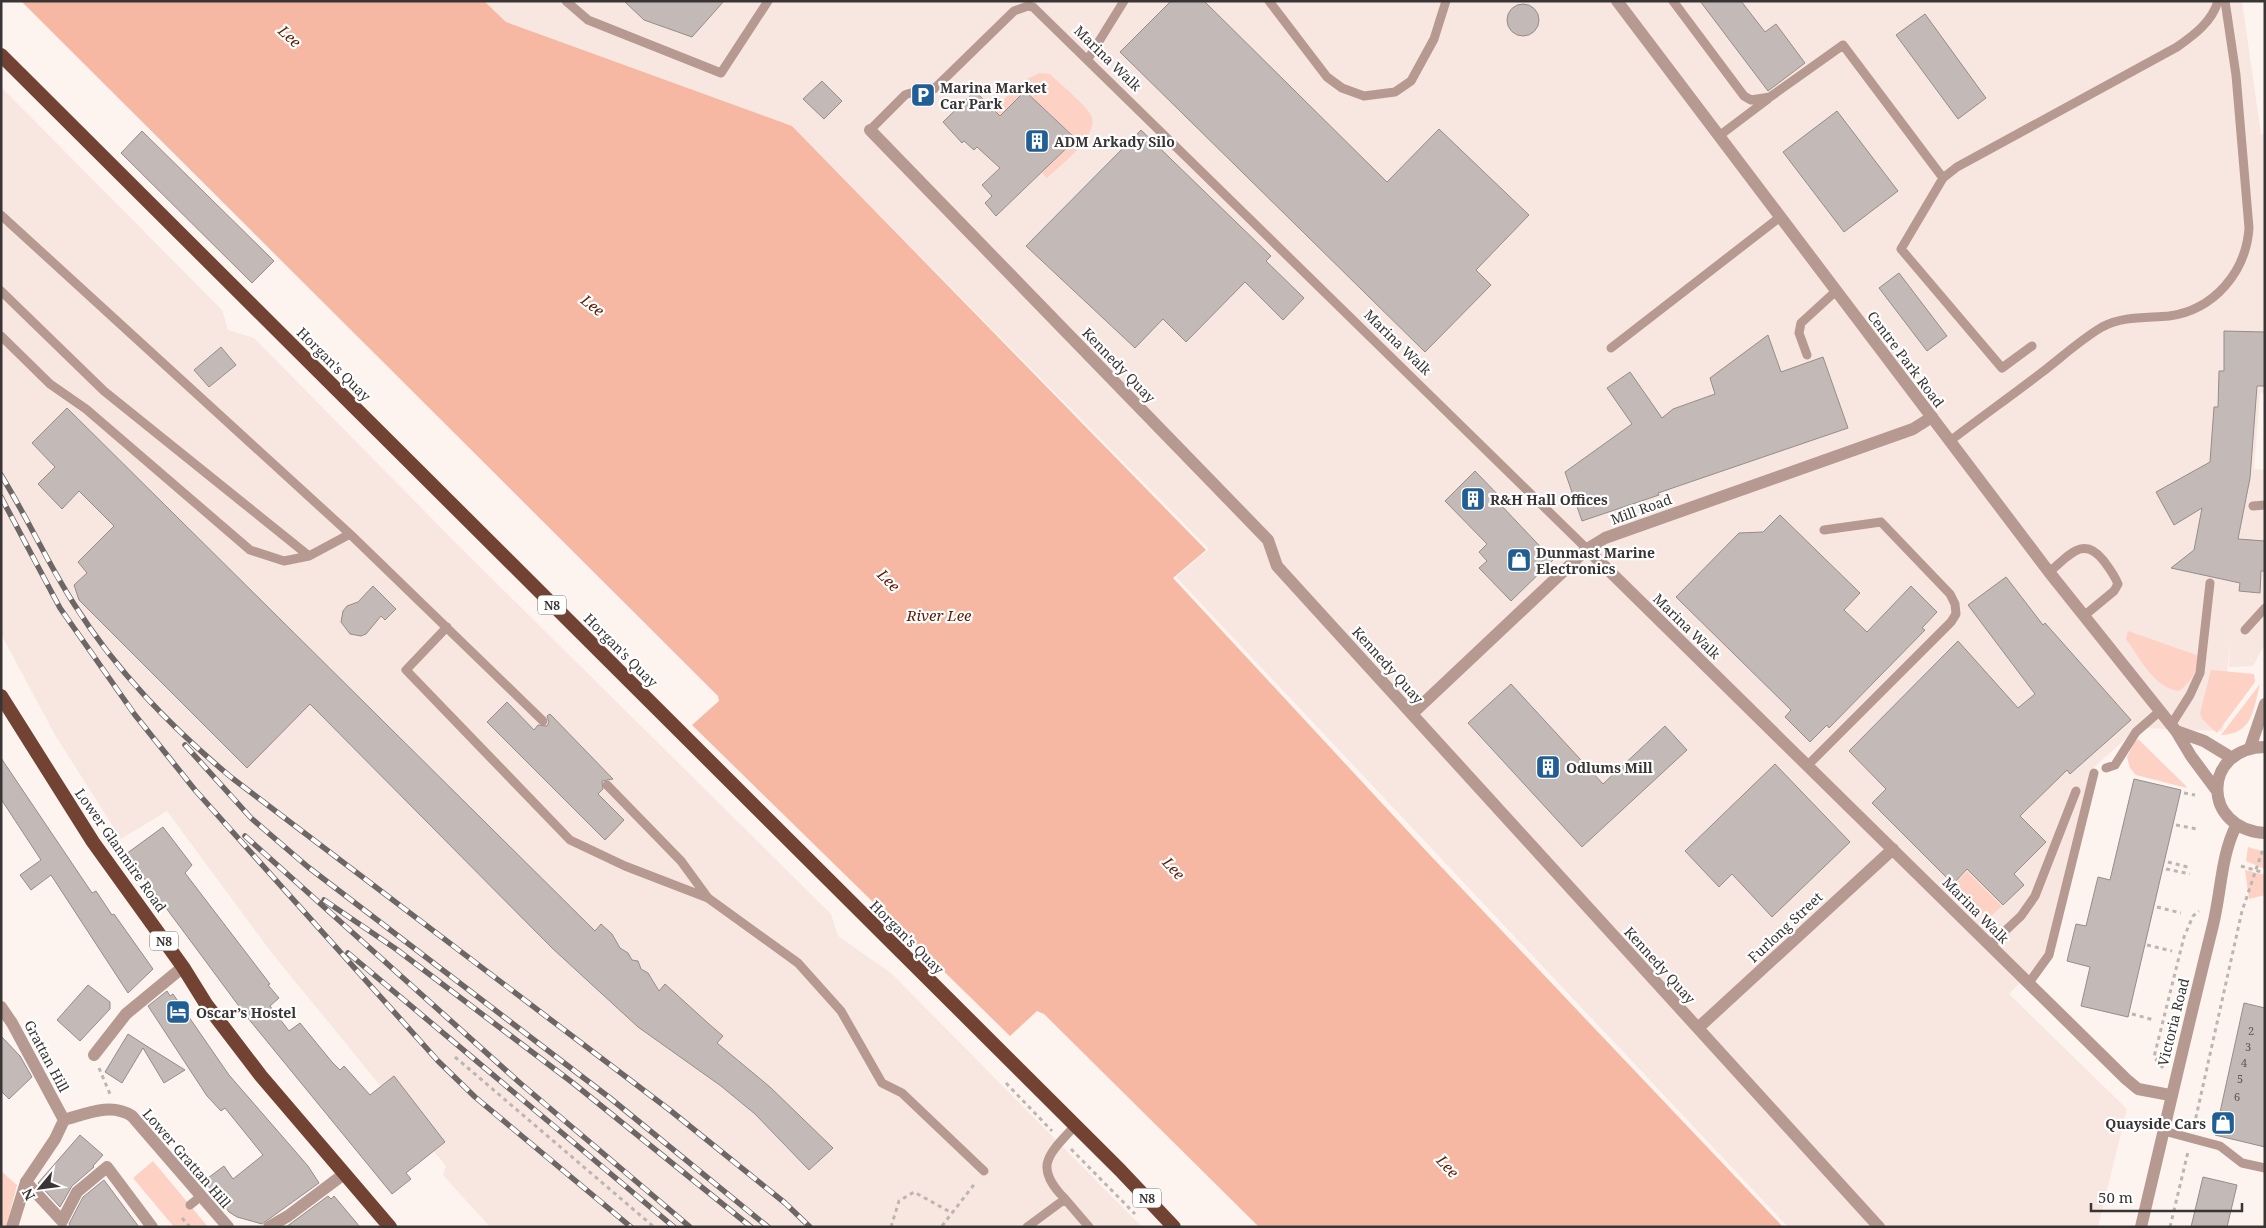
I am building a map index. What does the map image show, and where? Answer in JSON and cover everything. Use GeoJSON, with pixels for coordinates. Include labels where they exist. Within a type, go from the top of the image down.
{"type":"FeatureCollection","features":[{"type":"Feature","properties":{"kind":"highway","name":"Horgan's Quay"},"geometry":{"type":"LineString","coordinates":[[1,55],[1075,1126],[1167,1225]]}},
{"type":"Feature","properties":{"kind":"highway","name":"Lower Glanmire Road"},"geometry":{"type":"LineString","coordinates":[[1,696],[94,842],[233,1041],[390,1227]]}},
{"type":"Feature","properties":{"kind":"street","name":"Centre Park Road"},"geometry":{"type":"LineString","coordinates":[[1617,1],[2049,572],[2174,728],[2191,756],[2217,791],[2226,817],[2236,826]]}},
{"type":"Feature","properties":{"kind":"street","name":"Kennedy Quay"},"geometry":{"type":"LineString","coordinates":[[870,130],[1268,540],[1277,566],[1879,1227]]}},
{"type":"Feature","properties":{"kind":"street","name":"Mill Road"},"geometry":{"type":"LineString","coordinates":[[1412,714],[1587,549],[1605,538],[1623,530],[1913,429],[1932,418]]}},
{"type":"Feature","properties":{"kind":"street","name":"Marina Walk"},"geometry":{"type":"LineString","coordinates":[[1587,549],[2126,1079],[2138,1089],[2172,1089]]}},
{"type":"Feature","properties":{"kind":"street"},"geometry":{"type":"LineString","coordinates":[[2250,748],[2265,704]]}},
{"type":"Feature","properties":{"kind":"street"},"geometry":{"type":"LineString","coordinates":[[2174,728],[2204,741],[2232,758]]}},
{"type":"Feature","properties":{"kind":"street"},"geometry":{"type":"LineString","coordinates":[[2217,791],[2221,773],[2232,758],[2250,748],[2265,747]]}},
{"type":"Feature","properties":{"kind":"street"},"geometry":{"type":"LineString","coordinates":[[2236,826],[2250,832],[2265,833]]}},
{"type":"Feature","properties":{"kind":"street","name":"Victoria Road"},"geometry":{"type":"LineString","coordinates":[[2141,1227],[2218,899],[2229,840],[2236,826]]}},
{"type":"Feature","properties":{"kind":"street","name":"Furlong Street"},"geometry":{"type":"LineString","coordinates":[[1698,1028],[1893,849]]}},
{"type":"Feature","properties":{"kind":"street"},"geometry":{"type":"LineString","coordinates":[[94,1055],[126,1014],[183,967]]}},
{"type":"Feature","properties":{"kind":"street","name":"Grattan Hill"},"geometry":{"type":"LineString","coordinates":[[1,1007],[12,1023],[64,1120]]}},
{"type":"Feature","properties":{"kind":"street"},"geometry":{"type":"LineString","coordinates":[[12,1227],[26,1182],[55,1139],[64,1120],[89,1113],[116,1109]]}},
{"type":"Feature","properties":{"kind":"street","name":"Lower Grattan Hill"},"geometry":{"type":"LineString","coordinates":[[116,1109],[132,1116],[195,1201],[228,1227]]}},
{"type":"Feature","properties":{"kind":"street"},"geometry":{"type":"LineString","coordinates":[[26,1182],[62,1221],[77,1192],[107,1167],[152,1227]]}},
{"type":"Feature","properties":{"kind":"street"},"geometry":{"type":"LineString","coordinates":[[269,1227],[288,1216],[344,1174]]}},
{"type":"Feature","properties":{"kind":"lane"},"geometry":{"type":"LineString","coordinates":[[566,1],[588,20],[721,73],[768,1]]}},
{"type":"Feature","properties":{"kind":"lane"},"geometry":{"type":"LineString","coordinates":[[1088,59],[1124,1]]}},
{"type":"Feature","properties":{"kind":"lane"},"geometry":{"type":"LineString","coordinates":[[1269,1],[1327,77],[1342,88],[1364,96],[1395,92],[1411,81],[1434,39],[1446,1]]}},
{"type":"Feature","properties":{"kind":"lane"},"geometry":{"type":"LineString","coordinates":[[1673,1],[1744,96],[1751,100],[1770,98]]}},
{"type":"Feature","properties":{"kind":"lane"},"geometry":{"type":"LineString","coordinates":[[2032,346],[2002,368],[1901,249],[1943,178],[1956,167],[2177,47],[2197,33],[2209,20],[2218,1]]}},
{"type":"Feature","properties":{"kind":"lane"},"geometry":{"type":"LineString","coordinates":[[1950,441],[2080,341],[2104,326],[2119,321],[2187,312],[2213,298],[2225,287],[2235,273],[2248,244],[2249,228],[2236,75],[2224,1]]}},
{"type":"Feature","properties":{"kind":"lane","name":"Marina Walk"},"geometry":{"type":"LineString","coordinates":[[870,130],[910,92],[923,93],[934,90],[1014,11],[1028,6],[1033,7],[1587,549]]}},
{"type":"Feature","properties":{"kind":"lane"},"geometry":{"type":"LineString","coordinates":[[1719,136],[1843,45],[1943,178]]}},
{"type":"Feature","properties":{"kind":"lane"},"geometry":{"type":"LineString","coordinates":[[1,215],[350,534],[543,721]]}},
{"type":"Feature","properties":{"kind":"lane"},"geometry":{"type":"LineString","coordinates":[[1611,348],[1780,218]]}},
{"type":"Feature","properties":{"kind":"lane"},"geometry":{"type":"LineString","coordinates":[[1,291],[104,391],[309,556]]}},
{"type":"Feature","properties":{"kind":"lane"},"geometry":{"type":"LineString","coordinates":[[1807,355],[1799,333],[1801,323],[1836,291]]}},
{"type":"Feature","properties":{"kind":"lane"},"geometry":{"type":"LineString","coordinates":[[1,336],[50,384],[86,409],[250,550],[284,560],[309,556],[350,534]]}},
{"type":"Feature","properties":{"kind":"lane"},"geometry":{"type":"LineString","coordinates":[[2253,506],[2265,506]]}},
{"type":"Feature","properties":{"kind":"lane"},"geometry":{"type":"LineString","coordinates":[[1808,765],[1951,622],[1956,614],[1955,604],[1950,594],[1882,522],[1824,530]]}},
{"type":"Feature","properties":{"kind":"lane"},"geometry":{"type":"LineString","coordinates":[[2049,572],[2080,548],[2088,547],[2096,551],[2115,575],[2118,584],[2114,591],[2084,615]]}},
{"type":"Feature","properties":{"kind":"lane"},"geometry":{"type":"LineString","coordinates":[[2174,728],[2200,673],[2210,584]]}},
{"type":"Feature","properties":{"kind":"lane"},"geometry":{"type":"LineString","coordinates":[[2245,630],[2265,608]]}},
{"type":"Feature","properties":{"kind":"lane"},"geometry":{"type":"LineString","coordinates":[[447,626],[406,670],[570,840],[625,866],[708,898],[798,963],[841,1011],[882,1082],[902,1093],[984,1171]]}},
{"type":"Feature","properties":{"kind":"lane"},"geometry":{"type":"LineString","coordinates":[[2106,768],[2115,765],[2136,732],[2160,711]]}},
{"type":"Feature","properties":{"kind":"lane"},"geometry":{"type":"LineString","coordinates":[[2028,984],[2049,954],[2094,773]]}},
{"type":"Feature","properties":{"kind":"lane"},"geometry":{"type":"LineString","coordinates":[[607,785],[681,861],[708,898]]}},
{"type":"Feature","properties":{"kind":"lane"},"geometry":{"type":"LineString","coordinates":[[1990,945],[2021,916],[2035,896],[2076,790]]}},
{"type":"Feature","properties":{"kind":"lane"},"geometry":{"type":"LineString","coordinates":[[1075,1126],[1050,1156],[1046,1166],[1050,1184],[1089,1227]]}},
{"type":"Feature","properties":{"kind":"lane"},"geometry":{"type":"LineString","coordinates":[[2164,1131],[2220,1146],[2242,1163],[2265,1168]]}},
{"type":"Feature","properties":{"kind":"lane"},"geometry":{"type":"LineString","coordinates":[[1027,1227],[1065,1199]]}},
{"type":"Feature","properties":{"kind":"path"},"geometry":{"type":"LineString","coordinates":[[2184,793],[2195,795]]}},
{"type":"Feature","properties":{"kind":"path"},"geometry":{"type":"LineString","coordinates":[[2176,825],[2197,829]]}},
{"type":"Feature","properties":{"kind":"path"},"geometry":{"type":"LineString","coordinates":[[2170,1227],[2242,910],[2254,870],[2263,852],[2265,833]]}},
{"type":"Feature","properties":{"kind":"path"},"geometry":{"type":"LineString","coordinates":[[2168,862],[2191,868]]}},
{"type":"Feature","properties":{"kind":"path"},"geometry":{"type":"LineString","coordinates":[[2241,866],[2265,873]]}},
{"type":"Feature","properties":{"kind":"path"},"geometry":{"type":"LineString","coordinates":[[2166,869],[2190,874]]}},
{"type":"Feature","properties":{"kind":"path"},"geometry":{"type":"LineString","coordinates":[[2172,1089],[2154,1057],[2189,924],[2193,916],[2218,899]]}},
{"type":"Feature","properties":{"kind":"path"},"geometry":{"type":"LineString","coordinates":[[2157,907],[2181,913]]}},
{"type":"Feature","properties":{"kind":"path"},"geometry":{"type":"LineString","coordinates":[[2148,945],[2172,951]]}},
{"type":"Feature","properties":{"kind":"path"},"geometry":{"type":"LineString","coordinates":[[2132,1014],[2154,1020]]}},
{"type":"Feature","properties":{"kind":"path"},"geometry":{"type":"LineString","coordinates":[[94,1055],[116,1109]]}},
{"type":"Feature","properties":{"kind":"path"},"geometry":{"type":"LineString","coordinates":[[455,1057],[654,1227]]}},
{"type":"Feature","properties":{"kind":"path"},"geometry":{"type":"LineString","coordinates":[[942,1226],[984,1171]]}},
{"type":"Feature","properties":{"kind":"path"},"geometry":{"type":"LineString","coordinates":[[891,1227],[899,1200],[914,1192],[952,1213]]}},
{"type":"Feature","properties":{"kind":"shaded area"},"geometry":{"type":"Polygon","coordinates":[[[484,1],[2242,1],[2261,134],[2265,134],[2265,393],[2260,393],[2254,469],[2265,470],[2265,644],[2253,666],[2229,667],[2230,639],[2223,731],[2138,728],[2094,767],[2046,955],[2009,994],[2127,1109],[2098,1227],[1788,1227],[1176,577],[1209,549],[792,126],[505,22],[484,1]]]}},
{"type":"Feature","properties":{"kind":"shaded area"},"geometry":{"type":"Polygon","coordinates":[[[1039,73],[1050,74],[1085,107],[1092,120],[1091,129],[1079,148],[1047,178],[1042,173],[1076,138],[1025,91],[1000,116],[995,110],[1018,84],[1039,73]]]}},
{"type":"Feature","properties":{"kind":"shaded area"},"geometry":{"type":"Polygon","coordinates":[[[1,87],[222,310],[228,330],[254,338],[454,541],[831,914],[838,936],[891,973],[1142,1227],[490,1227],[443,1175],[446,1166],[271,952],[167,811],[121,839],[55,735],[1,634],[1,87]]]}},
{"type":"Feature","properties":{"kind":"shaded area"},"geometry":{"type":"Polygon","coordinates":[[[2128,631],[2199,656],[2197,667],[2191,680],[2179,691],[2170,689],[2162,684],[2148,671],[2126,639],[2128,631]]]}},
{"type":"Feature","properties":{"kind":"shaded area"},"geometry":{"type":"Polygon","coordinates":[[[2211,670],[2254,674],[2255,682],[2217,733],[2202,719],[2200,713],[2211,670]]]}},
{"type":"Feature","properties":{"kind":"shaded area"},"geometry":{"type":"Polygon","coordinates":[[[2260,684],[2253,711],[2246,725],[2232,734],[2221,735],[2260,684]]]}},
{"type":"Feature","properties":{"kind":"shaded area"},"geometry":{"type":"Polygon","coordinates":[[[2138,739],[2187,788],[2136,775],[2130,768],[2127,757],[2138,739]]]}},
{"type":"Feature","properties":{"kind":"shaded area"},"geometry":{"type":"Polygon","coordinates":[[[2248,847],[2265,852],[2265,869],[2246,861],[2248,847]]]}},
{"type":"Feature","properties":{"kind":"shaded area"},"geometry":{"type":"Polygon","coordinates":[[[2245,870],[2265,875],[2265,895],[2249,899],[2245,870]]]}},
{"type":"Feature","properties":{"kind":"shaded area"},"geometry":{"type":"Polygon","coordinates":[[[1967,871],[2002,906],[1988,919],[1954,884],[1967,871]]]}},
{"type":"Feature","properties":{"kind":"shaded area"},"geometry":{"type":"Polygon","coordinates":[[[153,1161],[208,1227],[174,1227],[133,1178],[153,1161]]]}},
{"type":"Feature","properties":{"kind":"shaded area"},"geometry":{"type":"Polygon","coordinates":[[[1,1171],[17,1185],[6,1227],[1,1227],[1,1171]]]}},
{"type":"Feature","properties":{"kind":"water","name":"River Lee"},"geometry":{"type":"Polygon","coordinates":[[[21,1],[484,1],[506,22],[792,126],[1206,550],[1173,578],[1429,854],[1783,1227],[1259,1227],[1044,1014],[1037,1011],[1010,1036],[692,725],[719,701],[718,696],[21,1]]]}},
{"type":"Feature","properties":{"kind":"building"},"geometry":{"type":"Polygon","coordinates":[[[624,1],[724,1],[692,37],[644,20],[624,1]]]}},
{"type":"Feature","properties":{"kind":"building"},"geometry":{"type":"Polygon","coordinates":[[[1171,1],[1204,1],[1387,182],[1439,129],[1529,215],[1476,270],[1491,285],[1425,352],[1120,52],[1171,1]]]}},
{"type":"Feature","properties":{"kind":"building"},"geometry":{"type":"Polygon","coordinates":[[[1700,1],[1741,1],[1765,32],[1776,24],[1805,63],[1768,91],[1700,1]]]}},
{"type":"Feature","properties":{"kind":"building"},"geometry":{"type":"Polygon","coordinates":[[[1523,4],[1535,8],[1539,20],[1535,32],[1523,36],[1511,32],[1507,20],[1511,8],[1523,4]]]}},
{"type":"Feature","properties":{"kind":"building"},"geometry":{"type":"Polygon","coordinates":[[[1925,14],[1986,98],[1958,119],[1896,35],[1925,14]]]}},
{"type":"Feature","properties":{"kind":"building"},"geometry":{"type":"Polygon","coordinates":[[[822,81],[842,101],[824,119],[803,99],[822,81]]]}},
{"type":"Feature","properties":{"kind":"building"},"geometry":{"type":"Polygon","coordinates":[[[975,91],[1000,116],[1025,91],[1076,139],[996,216],[985,203],[992,196],[982,185],[1000,168],[977,147],[974,150],[964,141],[962,143],[943,122],[975,91]]]}},
{"type":"Feature","properties":{"kind":"building"},"geometry":{"type":"Polygon","coordinates":[[[1837,111],[1898,191],[1844,232],[1783,152],[1837,111]]]}},
{"type":"Feature","properties":{"kind":"building"},"geometry":{"type":"Polygon","coordinates":[[[1141,130],[1271,256],[1266,261],[1304,298],[1283,320],[1245,282],[1186,342],[1163,319],[1135,348],[1026,246],[1141,130]]]}},
{"type":"Feature","properties":{"kind":"building"},"geometry":{"type":"Polygon","coordinates":[[[142,131],[274,261],[252,283],[121,153],[142,131]]]}},
{"type":"Feature","properties":{"kind":"building"},"geometry":{"type":"Polygon","coordinates":[[[1899,273],[1947,336],[1927,351],[1879,288],[1899,273]]]}},
{"type":"Feature","properties":{"kind":"building"},"geometry":{"type":"Polygon","coordinates":[[[2224,331],[2265,332],[2265,386],[2257,386],[2250,478],[2238,539],[2265,541],[2265,571],[2261,571],[2260,593],[2239,591],[2240,583],[2171,568],[2194,550],[2202,508],[2174,525],[2156,492],[2210,462],[2214,407],[2218,407],[2219,371],[2224,371],[2224,331]]]}},
{"type":"Feature","properties":{"kind":"building"},"geometry":{"type":"Polygon","coordinates":[[[1768,335],[1781,372],[1823,357],[1848,428],[1582,521],[1565,472],[1632,424],[1607,388],[1630,372],[1662,418],[1673,409],[1715,394],[1710,378],[1768,335]]]}},
{"type":"Feature","properties":{"kind":"building"},"geometry":{"type":"Polygon","coordinates":[[[221,347],[236,365],[209,387],[194,370],[221,347]]]}},
{"type":"Feature","properties":{"kind":"building"},"geometry":{"type":"Polygon","coordinates":[[[67,408],[595,931],[601,924],[612,934],[620,948],[628,953],[632,960],[638,961],[641,969],[648,973],[659,991],[665,984],[723,1036],[717,1043],[770,1087],[833,1148],[809,1170],[755,1114],[721,1086],[638,1027],[552,948],[310,704],[247,768],[79,600],[74,585],[87,573],[78,562],[114,526],[79,491],[62,509],[38,484],[55,467],[32,443],[67,408]]]}},
{"type":"Feature","properties":{"kind":"building"},"geometry":{"type":"Polygon","coordinates":[[[1475,471],[1501,498],[1498,502],[1553,560],[1511,601],[1479,568],[1487,561],[1479,552],[1487,544],[1445,501],[1475,471]]]}},
{"type":"Feature","properties":{"kind":"building"},"geometry":{"type":"Polygon","coordinates":[[[1780,515],[1860,593],[1844,610],[1867,632],[1911,586],[1937,612],[1922,628],[1925,630],[1829,728],[1827,725],[1810,742],[1785,717],[1791,710],[1676,597],[1739,533],[1763,532],[1780,515]]]}},
{"type":"Feature","properties":{"kind":"building"},"geometry":{"type":"Polygon","coordinates":[[[2006,577],[2043,625],[2045,623],[2131,720],[2070,774],[2067,770],[2020,816],[2046,842],[2014,874],[2024,885],[2003,905],[1967,869],[1953,884],[1872,803],[1886,789],[1849,751],[1958,641],[2018,708],[2035,694],[1968,605],[2006,577]]]}},
{"type":"Feature","properties":{"kind":"building"},"geometry":{"type":"Polygon","coordinates":[[[373,586],[396,609],[385,620],[381,616],[366,634],[361,636],[350,634],[341,622],[343,611],[347,606],[358,602],[373,586]]]}},
{"type":"Feature","properties":{"kind":"building","name":"Odlums Mill"},"geometry":{"type":"Polygon","coordinates":[[[1511,684],[1603,784],[1665,726],[1687,750],[1582,847],[1468,723],[1511,684]]]}},
{"type":"Feature","properties":{"kind":"building"},"geometry":{"type":"Polygon","coordinates":[[[507,702],[534,730],[538,725],[547,726],[549,722],[547,716],[550,714],[613,779],[602,781],[603,789],[598,794],[624,820],[605,840],[487,722],[507,702]]]}},
{"type":"Feature","properties":{"kind":"building"},"geometry":{"type":"Polygon","coordinates":[[[1,758],[92,893],[96,891],[153,969],[128,993],[51,875],[31,890],[20,875],[41,860],[1,799],[1,758]]]}},
{"type":"Feature","properties":{"kind":"building"},"geometry":{"type":"Polygon","coordinates":[[[1775,764],[1850,842],[1772,917],[1732,874],[1719,887],[1685,851],[1775,764]]]}},
{"type":"Feature","properties":{"kind":"building"},"geometry":{"type":"Polygon","coordinates":[[[2134,779],[2181,790],[2128,1017],[2081,1006],[2090,967],[2067,961],[2076,924],[2086,926],[2098,877],[2110,880],[2134,779]]]}},
{"type":"Feature","properties":{"kind":"building"},"geometry":{"type":"Polygon","coordinates":[[[163,827],[192,865],[185,873],[279,998],[270,1006],[289,1031],[300,1023],[332,1062],[340,1070],[344,1066],[370,1095],[394,1076],[445,1142],[406,1173],[411,1179],[392,1194],[247,1017],[126,854],[163,827]]]}},
{"type":"Feature","properties":{"kind":"building"},"geometry":{"type":"Polygon","coordinates":[[[88,985],[110,1002],[110,1009],[80,1041],[57,1020],[88,985]]]}},
{"type":"Feature","properties":{"kind":"building"},"geometry":{"type":"Polygon","coordinates":[[[167,991],[170,996],[173,994],[229,1075],[308,1166],[319,1183],[262,1224],[237,1217],[229,1212],[204,1181],[224,1166],[233,1179],[263,1155],[225,1108],[221,1111],[207,1096],[148,1006],[167,991]]]}},
{"type":"Feature","properties":{"kind":"building"},"geometry":{"type":"Polygon","coordinates":[[[2244,1003],[2265,1008],[2265,1147],[2215,1135],[2244,1003]]]}},
{"type":"Feature","properties":{"kind":"building"},"geometry":{"type":"Polygon","coordinates":[[[128,1034],[185,1070],[164,1083],[143,1048],[122,1083],[105,1072],[128,1034]]]}},
{"type":"Feature","properties":{"kind":"building"},"geometry":{"type":"Polygon","coordinates":[[[1,1036],[20,1056],[32,1077],[9,1099],[1,1091],[1,1036]]]}},
{"type":"Feature","properties":{"kind":"building"},"geometry":{"type":"Polygon","coordinates":[[[80,1135],[103,1155],[94,1167],[72,1186],[60,1207],[38,1183],[80,1135]]]}},
{"type":"Feature","properties":{"kind":"building"},"geometry":{"type":"Polygon","coordinates":[[[2203,1177],[2237,1185],[2227,1227],[2191,1227],[2203,1177]]]}},
{"type":"Feature","properties":{"kind":"building"},"geometry":{"type":"Polygon","coordinates":[[[104,1180],[139,1227],[71,1227],[69,1224],[83,1197],[104,1180]]]}},
{"type":"Feature","properties":{"kind":"building"},"geometry":{"type":"Polygon","coordinates":[[[328,1196],[331,1199],[334,1196],[360,1227],[286,1227],[328,1196]]]}},
{"type":"Feature","properties":{"kind":"railway"},"geometry":{"type":"LineString","coordinates":[[1,475],[64,588],[108,653],[146,697],[209,759],[671,1111],[785,1203],[810,1227]]}},
{"type":"Feature","properties":{"kind":"railway"},"geometry":{"type":"LineString","coordinates":[[1,497],[60,608],[135,715],[195,790],[438,1061],[475,1097],[631,1227]]}},
{"type":"Feature","properties":{"kind":"railway"},"geometry":{"type":"LineString","coordinates":[[185,745],[251,818],[308,867],[610,1098],[768,1227]]}},
{"type":"Feature","properties":{"kind":"railway"},"geometry":{"type":"LineString","coordinates":[[245,836],[520,1083],[690,1227]]}},
{"type":"Feature","properties":{"kind":"railway"},"geometry":{"type":"LineString","coordinates":[[324,900],[396,949],[573,1083],[751,1227]]}},
{"type":"Feature","properties":{"kind":"railway"},"geometry":{"type":"LineString","coordinates":[[348,953],[674,1227]]}},
{"type":"Feature","properties":{"kind":"place","name":"Marina Market Car Park"},"geometry":{"type":"Point","coordinates":[923,95]}},
{"type":"Feature","properties":{"kind":"place","name":"ADM Arkady Silo"},"geometry":{"type":"Point","coordinates":[1037,141]}},
{"type":"Feature","properties":{"kind":"place","name":"R&H Hall Offices"},"geometry":{"type":"Point","coordinates":[1473,499]}},
{"type":"Feature","properties":{"kind":"place","name":"Dunmast Marine Electronics"},"geometry":{"type":"Point","coordinates":[1519,560]}},
{"type":"Feature","properties":{"kind":"place","name":"Odlums Mill"},"geometry":{"type":"Point","coordinates":[1548,767]}},
{"type":"Feature","properties":{"kind":"place","name":"Oscar’s Hostel"},"geometry":{"type":"Point","coordinates":[178,1012]}},
{"type":"Feature","properties":{"kind":"place","name":"Quayside Cars"},"geometry":{"type":"Point","coordinates":[2223,1123]}},
{"type":"Feature","properties":{"kind":"water label","name":"Lee"},"geometry":{"type":"Point","coordinates":[290,36]}},
{"type":"Feature","properties":{"kind":"water label","name":"Lee"},"geometry":{"type":"Point","coordinates":[593,305]}},
{"type":"Feature","properties":{"kind":"water label","name":"Lee"},"geometry":{"type":"Point","coordinates":[889,580]}},
{"type":"Feature","properties":{"kind":"water label","name":"Lee"},"geometry":{"type":"Point","coordinates":[1174,868]}},
{"type":"Feature","properties":{"kind":"water label","name":"Lee"},"geometry":{"type":"Point","coordinates":[1448,1166]}}]}
